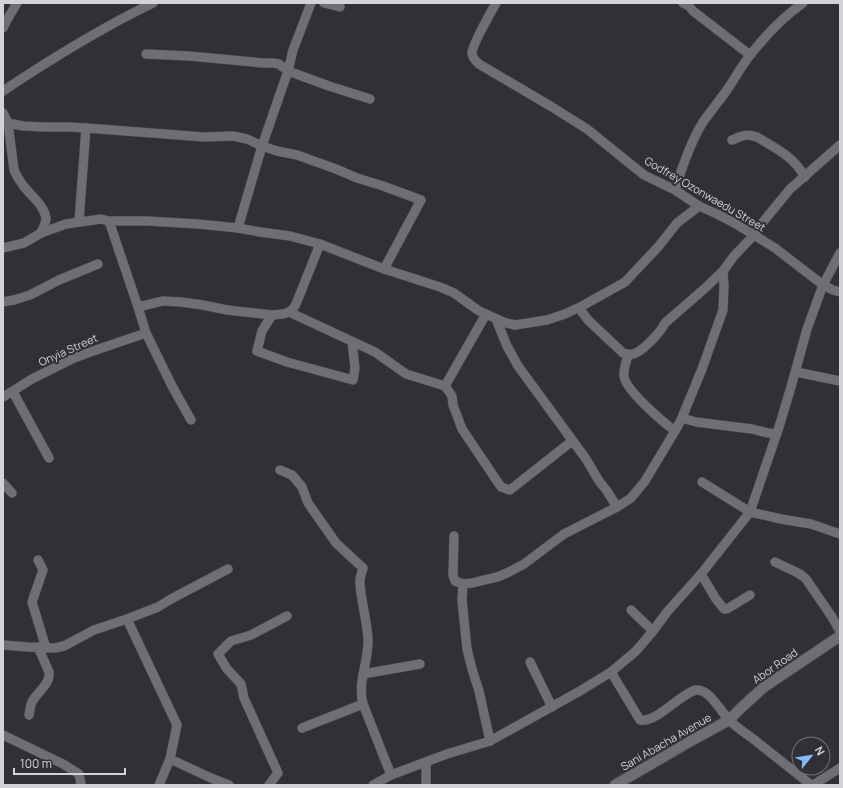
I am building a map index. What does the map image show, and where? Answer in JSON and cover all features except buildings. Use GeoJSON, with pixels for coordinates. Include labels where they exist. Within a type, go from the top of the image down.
{"type":"FeatureCollection","features":[{"type":"Feature","properties":{"kind":"street"},"geometry":{"type":"LineString","coordinates":[[4,22],[18,3]]}},
{"type":"Feature","properties":{"kind":"street"},"geometry":{"type":"LineString","coordinates":[[3,91],[60,54],[106,27],[153,3]]}},
{"type":"Feature","properties":{"kind":"street"},"geometry":{"type":"LineString","coordinates":[[238,228],[262,146],[288,71],[293,50],[311,3]]}},
{"type":"Feature","properties":{"kind":"street"},"geometry":{"type":"LineString","coordinates":[[324,3],[340,7]]}},
{"type":"Feature","properties":{"kind":"street","name":"Godfrey Ozonwaedu Street"},"geometry":{"type":"LineString","coordinates":[[496,3],[472,52],[474,58],[479,64],[587,129],[644,175],[675,190],[699,206],[736,224],[775,248],[823,285],[840,292]]}},
{"type":"Feature","properties":{"kind":"street"},"geometry":{"type":"LineString","coordinates":[[675,190],[692,142],[703,123],[750,55],[772,29],[803,3]]}},
{"type":"Feature","properties":{"kind":"street"},"geometry":{"type":"LineString","coordinates":[[687,4],[693,11],[750,55]]}},
{"type":"Feature","properties":{"kind":"street"},"geometry":{"type":"LineString","coordinates":[[146,54],[189,56],[279,64],[288,71],[370,99]]}},
{"type":"Feature","properties":{"kind":"street"},"geometry":{"type":"LineString","coordinates":[[3,113],[8,124],[14,170],[25,188],[46,216],[41,233]]}},
{"type":"Feature","properties":{"kind":"street"},"geometry":{"type":"LineString","coordinates":[[8,124],[44,128],[69,127],[204,137],[233,136],[247,139],[277,151],[297,155],[421,200],[384,269]]}},
{"type":"Feature","properties":{"kind":"street"},"geometry":{"type":"LineString","coordinates":[[79,221],[86,128]]}},
{"type":"Feature","properties":{"kind":"street"},"geometry":{"type":"LineString","coordinates":[[732,140],[746,134],[757,137],[792,159],[800,168],[804,177]]}},
{"type":"Feature","properties":{"kind":"street"},"geometry":{"type":"LineString","coordinates":[[579,308],[588,320],[623,353],[635,353],[651,341],[662,329],[665,323],[723,271],[734,256],[754,235],[790,189],[840,145]]}},
{"type":"Feature","properties":{"kind":"street"},"geometry":{"type":"LineString","coordinates":[[3,248],[24,243],[41,233],[62,225],[79,221],[101,219],[109,221],[147,221],[238,228],[290,236],[320,244],[384,269],[440,287],[454,294],[479,311],[506,323],[515,325],[547,320],[565,314],[611,291],[625,282],[658,247],[677,223],[699,206]]}},
{"type":"Feature","properties":{"kind":"street"},"geometry":{"type":"LineString","coordinates":[[109,221],[146,333],[172,386],[191,420]]}},
{"type":"Feature","properties":{"kind":"street"},"geometry":{"type":"LineString","coordinates":[[138,307],[163,301],[181,302],[227,310],[272,315],[284,314],[293,309],[296,304],[320,244]]}},
{"type":"Feature","properties":{"kind":"street"},"geometry":{"type":"LineString","coordinates":[[373,785],[392,775],[426,762],[490,741],[611,672],[636,651],[667,612],[702,574],[750,512],[777,434],[796,372],[807,329],[823,285],[840,253]]}},
{"type":"Feature","properties":{"kind":"street"},"geometry":{"type":"LineString","coordinates":[[3,302],[30,295],[59,280],[98,264]]}},
{"type":"Feature","properties":{"kind":"street"},"geometry":{"type":"LineString","coordinates":[[454,536],[453,575],[455,581],[463,584],[480,582],[507,573],[524,564],[564,534],[631,498],[645,481],[675,432],[702,369],[723,310],[723,271]]}},
{"type":"Feature","properties":{"kind":"street"},"geometry":{"type":"LineString","coordinates":[[289,312],[375,352],[406,374],[445,386],[452,396],[453,405],[462,429],[501,487],[510,490],[572,440]]}},
{"type":"Feature","properties":{"kind":"street"},"geometry":{"type":"LineString","coordinates":[[445,386],[486,314]]}},
{"type":"Feature","properties":{"kind":"street"},"geometry":{"type":"LineString","coordinates":[[272,315],[262,331],[256,351],[287,362],[353,380],[354,368],[352,342]]}},
{"type":"Feature","properties":{"kind":"street"},"geometry":{"type":"LineString","coordinates":[[496,319],[507,346],[518,366],[586,459],[599,481],[617,506]]}},
{"type":"Feature","properties":{"kind":"street"},"geometry":{"type":"LineString","coordinates":[[507,346],[508,332],[515,325]]}},
{"type":"Feature","properties":{"kind":"street","name":"Onyia Street"},"geometry":{"type":"LineString","coordinates":[[3,397],[32,379],[74,358],[146,333]]}},
{"type":"Feature","properties":{"kind":"street"},"geometry":{"type":"LineString","coordinates":[[628,354],[624,370],[625,382],[641,401],[675,432]]}},
{"type":"Feature","properties":{"kind":"street"},"geometry":{"type":"LineString","coordinates":[[796,372],[840,381]]}},
{"type":"Feature","properties":{"kind":"street"},"geometry":{"type":"LineString","coordinates":[[12,392],[49,458]]}},
{"type":"Feature","properties":{"kind":"street"},"geometry":{"type":"LineString","coordinates":[[682,418],[777,434]]}},
{"type":"Feature","properties":{"kind":"street"},"geometry":{"type":"LineString","coordinates":[[280,470],[292,475],[302,487],[308,502],[336,543],[363,568],[359,581],[368,639],[366,660],[361,684],[361,696],[392,775]]}},
{"type":"Feature","properties":{"kind":"street"},"geometry":{"type":"LineString","coordinates":[[3,482],[12,493]]}},
{"type":"Feature","properties":{"kind":"street"},"geometry":{"type":"LineString","coordinates":[[702,482],[750,512],[811,524],[840,534]]}},
{"type":"Feature","properties":{"kind":"street"},"geometry":{"type":"LineString","coordinates":[[29,714],[32,703],[40,690],[46,684],[49,676],[32,602],[43,570],[38,560]]}},
{"type":"Feature","properties":{"kind":"street"},"geometry":{"type":"LineString","coordinates":[[775,562],[800,574],[806,579],[840,631]]}},
{"type":"Feature","properties":{"kind":"street"},"geometry":{"type":"LineString","coordinates":[[3,644],[42,648],[64,646],[94,630],[158,607],[171,598],[228,569]]}},
{"type":"Feature","properties":{"kind":"street"},"geometry":{"type":"LineString","coordinates":[[702,574],[716,599],[724,609],[750,596]]}},
{"type":"Feature","properties":{"kind":"street"},"geometry":{"type":"LineString","coordinates":[[463,584],[462,600],[467,649],[479,691],[490,741]]}},
{"type":"Feature","properties":{"kind":"street"},"geometry":{"type":"LineString","coordinates":[[631,610],[653,631]]}},
{"type":"Feature","properties":{"kind":"street"},"geometry":{"type":"LineString","coordinates":[[269,785],[278,773],[244,698],[241,684],[227,669],[218,654],[231,641],[251,635],[287,616]]}},
{"type":"Feature","properties":{"kind":"street"},"geometry":{"type":"LineString","coordinates":[[127,619],[177,724],[170,759],[159,785]]}},
{"type":"Feature","properties":{"kind":"street","name":"Abor Road"},"geometry":{"type":"LineString","coordinates":[[729,720],[764,687],[840,636]]}},
{"type":"Feature","properties":{"kind":"street"},"geometry":{"type":"LineString","coordinates":[[530,662],[552,707]]}},
{"type":"Feature","properties":{"kind":"street"},"geometry":{"type":"LineString","coordinates":[[363,674],[407,665],[420,664]]}},
{"type":"Feature","properties":{"kind":"street"},"geometry":{"type":"LineString","coordinates":[[611,672],[640,720],[644,721],[654,716],[670,707],[687,694],[696,690],[706,692],[729,720],[812,785],[840,768]]}},
{"type":"Feature","properties":{"kind":"street"},"geometry":{"type":"LineString","coordinates":[[302,728],[363,704]]}},
{"type":"Feature","properties":{"kind":"street","name":"Sani Abacha Avenue"},"geometry":{"type":"LineString","coordinates":[[615,785],[729,720]]}},
{"type":"Feature","properties":{"kind":"street"},"geometry":{"type":"LineString","coordinates":[[3,736],[63,764],[80,774],[80,785]]}},
{"type":"Feature","properties":{"kind":"street"},"geometry":{"type":"LineString","coordinates":[[170,759],[229,785]]}},
{"type":"Feature","properties":{"kind":"street"},"geometry":{"type":"LineString","coordinates":[[426,762],[426,785]]}}]}
